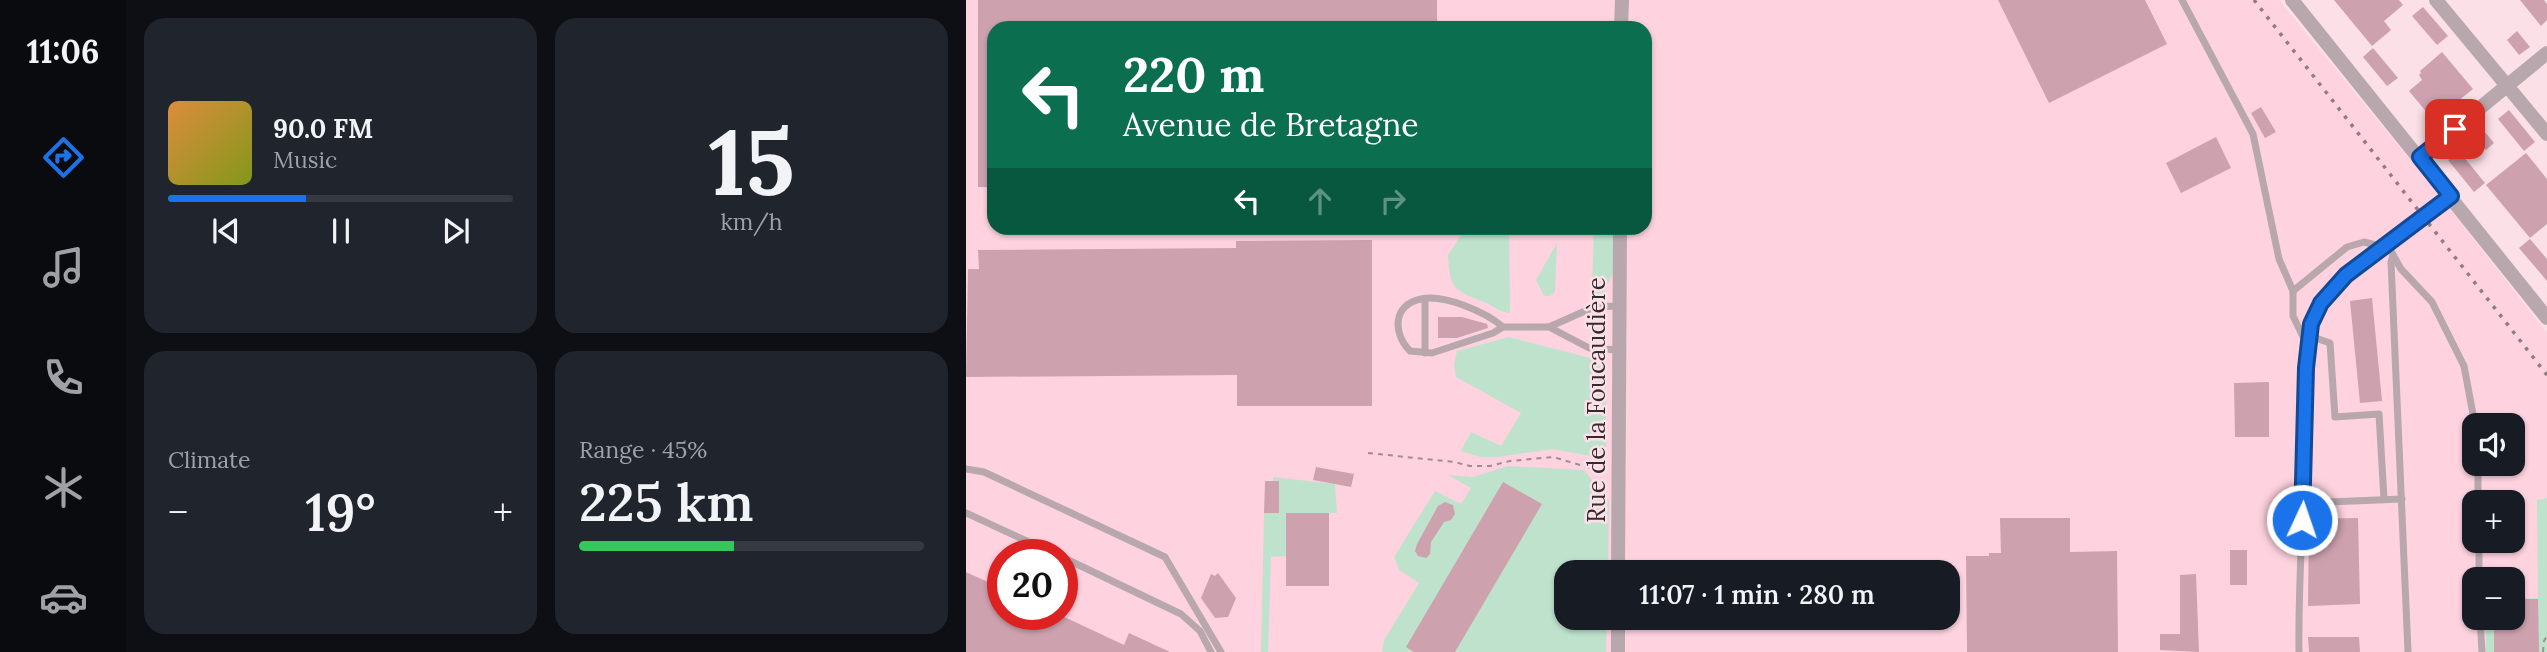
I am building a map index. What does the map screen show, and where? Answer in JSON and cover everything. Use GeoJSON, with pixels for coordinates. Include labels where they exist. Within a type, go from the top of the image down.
{"type":"FeatureCollection","features":[{"type":"Feature","properties":{"kind":"street"},"geometry":{"type":"LineString","coordinates":[[1621,21],[1622,0]]}},
{"type":"Feature","properties":{"kind":"street"},"geometry":{"type":"LineString","coordinates":[[2292,0],[2420,157],[2448,198],[2547,318]]}},
{"type":"Feature","properties":{"kind":"street"},"geometry":{"type":"LineString","coordinates":[[2436,0],[2547,134]]}},
{"type":"Feature","properties":{"kind":"street"},"geometry":{"type":"LineString","coordinates":[[2420,157],[2547,53]]}},
{"type":"Feature","properties":{"kind":"street","name":"Rue de la Foucaudière"},"geometry":{"type":"LineString","coordinates":[[1618,560],[1620,235]]}},
{"type":"Feature","properties":{"kind":"street"},"geometry":{"type":"LineString","coordinates":[[1618,630],[1618,652]]}},
{"type":"Feature","properties":{"kind":"lane"},"geometry":{"type":"LineString","coordinates":[[2182,0],[2253,134],[2279,259],[2293,291],[2293,316],[2309,348]]}},
{"type":"Feature","properties":{"kind":"lane"},"geometry":{"type":"LineString","coordinates":[[2299,652],[2298,592],[2311,324],[2332,288],[2448,198]]}},
{"type":"Feature","properties":{"kind":"lane"},"geometry":{"type":"LineString","coordinates":[[2293,291],[2347,247],[2364,242],[2385,245],[2401,269],[2432,302],[2464,366],[2473,413]]}},
{"type":"Feature","properties":{"kind":"lane"},"geometry":{"type":"LineString","coordinates":[[2393,255],[2391,262],[2408,652]]}},
{"type":"Feature","properties":{"kind":"lane"},"geometry":{"type":"LineString","coordinates":[[1503,327],[1493,317],[1475,309],[1425,299],[1411,303],[1403,310],[1397,330],[1400,341],[1410,351],[1433,353],[1476,340],[1503,327],[1549,327],[1594,307],[1619,306]]}},
{"type":"Feature","properties":{"kind":"lane"},"geometry":{"type":"LineString","coordinates":[[1425,299],[1425,353]]}},
{"type":"Feature","properties":{"kind":"lane"},"geometry":{"type":"LineString","coordinates":[[1549,327],[1590,348],[1618,349]]}},
{"type":"Feature","properties":{"kind":"lane"},"geometry":{"type":"LineString","coordinates":[[2310,336],[2330,343],[2334,417],[2379,414],[2384,499]]}},
{"type":"Feature","properties":{"kind":"lane"},"geometry":{"type":"LineString","coordinates":[[966,469],[984,472],[1165,557],[1221,652]]}},
{"type":"Feature","properties":{"kind":"lane"},"geometry":{"type":"LineString","coordinates":[[2303,503],[2402,499]]}},
{"type":"Feature","properties":{"kind":"lane"},"geometry":{"type":"LineString","coordinates":[[966,513],[1022,539]]}},
{"type":"Feature","properties":{"kind":"lane"},"geometry":{"type":"LineString","coordinates":[[1078,565],[1181,614],[1200,631],[1211,652]]}},
{"type":"Feature","properties":{"kind":"lane"},"geometry":{"type":"LineString","coordinates":[[2481,630],[2482,652]]}},
{"type":"Feature","properties":{"kind":"path"},"geometry":{"type":"LineString","coordinates":[[1368,453],[1470,466],[1553,457],[1595,468],[1618,478]]}},
{"type":"Feature","properties":{"kind":"path"},"geometry":{"type":"LineString","coordinates":[[2543,652],[2547,636]]}},
{"type":"Feature","properties":{"kind":"shaded area"},"geometry":{"type":"Polygon","coordinates":[[[966,0],[2279,0],[2444,201],[2547,333],[2547,652],[966,652],[966,0]]]}},
{"type":"Feature","properties":{"kind":"green space"},"geometry":{"type":"Polygon","coordinates":[[[1461,235],[1509,235],[1510,313],[1460,291],[1452,282],[1448,255],[1461,235]]]}},
{"type":"Feature","properties":{"kind":"green space"},"geometry":{"type":"Polygon","coordinates":[[[1594,235],[1613,235],[1613,272],[1602,297],[1596,296],[1592,291],[1594,235]]]}},
{"type":"Feature","properties":{"kind":"green space"},"geometry":{"type":"Polygon","coordinates":[[[1557,243],[1555,292],[1544,296],[1536,280],[1557,243]]]}},
{"type":"Feature","properties":{"kind":"green space"},"geometry":{"type":"Polygon","coordinates":[[[1509,337],[1594,359],[1606,374],[1606,459],[1552,449],[1498,457],[1480,457],[1461,451],[1471,432],[1501,446],[1521,413],[1456,377],[1454,365],[1457,351],[1509,337]]]}},
{"type":"Feature","properties":{"kind":"green space"},"geometry":{"type":"Polygon","coordinates":[[[1508,466],[1584,470],[1609,501],[1608,560],[1554,560],[1554,630],[1607,630],[1606,652],[1382,652],[1384,640],[1419,583],[1399,570],[1394,557],[1435,491],[1461,504],[1471,488],[1448,475],[1473,477],[1508,466]]]}},
{"type":"Feature","properties":{"kind":"green space"},"geometry":{"type":"Polygon","coordinates":[[[1273,477],[1335,484],[1337,513],[1286,513],[1286,556],[1271,557],[1268,652],[1261,652],[1264,513],[1279,506],[1279,482],[1273,481],[1273,477]]]}},
{"type":"Feature","properties":{"kind":"green space"},"geometry":{"type":"Polygon","coordinates":[[[2547,498],[2547,652],[2486,652],[2486,630],[2525,630],[2525,599],[2538,598],[2537,500],[2547,498]]]}},
{"type":"Feature","properties":{"kind":"building"},"geometry":{"type":"Polygon","coordinates":[[[978,0],[1437,0],[1437,21],[987,21],[987,187],[978,187],[978,0]]]}},
{"type":"Feature","properties":{"kind":"building"},"geometry":{"type":"Polygon","coordinates":[[[1998,0],[2145,0],[2167,44],[2049,103],[1998,0]]]}},
{"type":"Feature","properties":{"kind":"building"},"geometry":{"type":"Polygon","coordinates":[[[2334,0],[2399,0],[2403,5],[2384,21],[2391,30],[2372,46],[2334,0]]]}},
{"type":"Feature","properties":{"kind":"building"},"geometry":{"type":"Polygon","coordinates":[[[2520,0],[2544,0],[2547,4],[2547,20],[2541,26],[2520,0]]]}},
{"type":"Feature","properties":{"kind":"building"},"geometry":{"type":"Polygon","coordinates":[[[2423,7],[2448,36],[2437,45],[2412,16],[2423,7]]]}},
{"type":"Feature","properties":{"kind":"building"},"geometry":{"type":"Polygon","coordinates":[[[2517,31],[2530,47],[2519,55],[2507,40],[2517,31]]]}},
{"type":"Feature","properties":{"kind":"building"},"geometry":{"type":"Polygon","coordinates":[[[2373,48],[2398,78],[2387,86],[2363,57],[2373,48]]]}},
{"type":"Feature","properties":{"kind":"building"},"geometry":{"type":"Polygon","coordinates":[[[2442,52],[2473,89],[2458,101],[2460,103],[2434,121],[2409,91],[2422,80],[2420,71],[2442,52]]]}},
{"type":"Feature","properties":{"kind":"building"},"geometry":{"type":"Polygon","coordinates":[[[2261,107],[2276,132],[2265,138],[2251,113],[2261,107]]]}},
{"type":"Feature","properties":{"kind":"building"},"geometry":{"type":"Polygon","coordinates":[[[2509,110],[2535,142],[2524,151],[2498,119],[2509,110]]]}},
{"type":"Feature","properties":{"kind":"building"},"geometry":{"type":"Polygon","coordinates":[[[2480,126],[2494,143],[2486,150],[2470,134],[2480,126]]]}},
{"type":"Feature","properties":{"kind":"building"},"geometry":{"type":"Polygon","coordinates":[[[2216,137],[2231,168],[2181,193],[2166,163],[2216,137]]]}},
{"type":"Feature","properties":{"kind":"building"},"geometry":{"type":"Polygon","coordinates":[[[2459,151],[2485,183],[2474,192],[2448,160],[2459,151]]]}},
{"type":"Feature","properties":{"kind":"building"},"geometry":{"type":"Polygon","coordinates":[[[2526,153],[2547,179],[2547,224],[2530,238],[2486,185],[2526,153]]]}},
{"type":"Feature","properties":{"kind":"building"},"geometry":{"type":"Polygon","coordinates":[[[2530,239],[2547,259],[2547,281],[2519,248],[2530,239]]]}},
{"type":"Feature","properties":{"kind":"building"},"geometry":{"type":"Polygon","coordinates":[[[1372,240],[1372,406],[1237,406],[1237,375],[966,377],[968,269],[979,269],[978,250],[1236,248],[1236,241],[1372,240]]]}},
{"type":"Feature","properties":{"kind":"building"},"geometry":{"type":"Polygon","coordinates":[[[2372,298],[2382,401],[2360,403],[2350,301],[2372,298]]]}},
{"type":"Feature","properties":{"kind":"building"},"geometry":{"type":"Polygon","coordinates":[[[1438,317],[1462,317],[1487,324],[1488,328],[1457,338],[1438,338],[1438,317]]]}},
{"type":"Feature","properties":{"kind":"building"},"geometry":{"type":"Polygon","coordinates":[[[2269,382],[2269,437],[2235,437],[2234,383],[2269,382]]]}},
{"type":"Feature","properties":{"kind":"building"},"geometry":{"type":"Polygon","coordinates":[[[1316,467],[1354,474],[1351,487],[1313,480],[1316,467]]]}},
{"type":"Feature","properties":{"kind":"building"},"geometry":{"type":"Polygon","coordinates":[[[1265,481],[1279,481],[1279,513],[1264,513],[1265,481]]]}},
{"type":"Feature","properties":{"kind":"building"},"geometry":{"type":"Polygon","coordinates":[[[1503,482],[1542,504],[1455,652],[1414,652],[1406,647],[1503,482]]]}},
{"type":"Feature","properties":{"kind":"building"},"geometry":{"type":"Polygon","coordinates":[[[1445,502],[1453,505],[1455,514],[1451,520],[1444,522],[1431,542],[1430,554],[1426,558],[1418,556],[1415,551],[1417,544],[1438,506],[1445,502]]]}},
{"type":"Feature","properties":{"kind":"building"},"geometry":{"type":"Polygon","coordinates":[[[1286,513],[1329,513],[1329,586],[1286,586],[1286,513]]]}},
{"type":"Feature","properties":{"kind":"building"},"geometry":{"type":"Polygon","coordinates":[[[2000,518],[2070,518],[2070,552],[2117,551],[2118,652],[1967,652],[1966,556],[2001,553],[2000,518]]]}},
{"type":"Feature","properties":{"kind":"building"},"geometry":{"type":"Polygon","coordinates":[[[2358,518],[2360,604],[2308,606],[2309,519],[2358,518]]]}},
{"type":"Feature","properties":{"kind":"building"},"geometry":{"type":"Polygon","coordinates":[[[2230,550],[2247,550],[2247,585],[2230,585],[2230,550]]]}},
{"type":"Feature","properties":{"kind":"building"},"geometry":{"type":"Polygon","coordinates":[[[966,572],[987,582],[987,630],[1078,630],[1078,623],[1124,645],[1129,633],[1170,652],[966,652],[966,572]]]}},
{"type":"Feature","properties":{"kind":"building"},"geometry":{"type":"Polygon","coordinates":[[[1218,573],[1236,598],[1228,617],[1215,618],[1201,598],[1211,574],[1215,576],[1218,573]]]}},
{"type":"Feature","properties":{"kind":"building"},"geometry":{"type":"Polygon","coordinates":[[[2196,574],[2199,652],[2160,650],[2160,634],[2180,634],[2180,575],[2196,574]]]}},
{"type":"Feature","properties":{"kind":"building"},"geometry":{"type":"Polygon","coordinates":[[[2525,599],[2538,599],[2539,652],[2494,652],[2494,630],[2525,630],[2525,599]]]}},
{"type":"Feature","properties":{"kind":"building"},"geometry":{"type":"Polygon","coordinates":[[[2308,637],[2359,637],[2360,652],[2309,652],[2308,637]]]}},
{"type":"Feature","properties":{"kind":"railway"},"geometry":{"type":"LineString","coordinates":[[2254,0],[2547,375]]}},
{"type":"Feature","properties":{"kind":"route"},"geometry":{"type":"LineString","coordinates":[[2302,520],[2306,368],[2311,324],[2321,303],[2346,275],[2451,196],[2420,157],[2455,129]]}}]}
